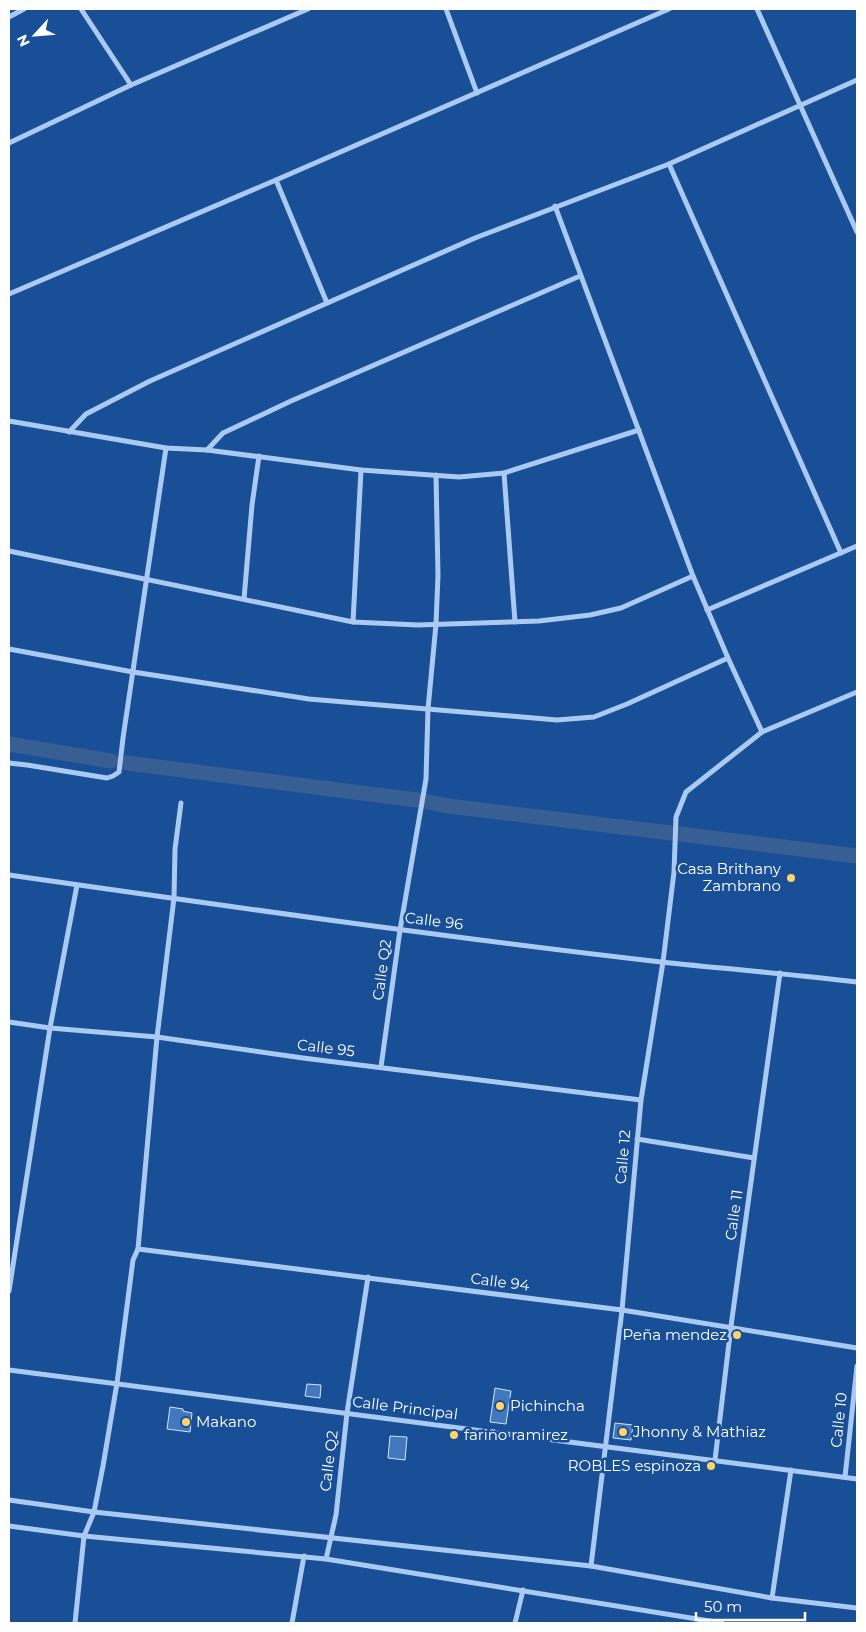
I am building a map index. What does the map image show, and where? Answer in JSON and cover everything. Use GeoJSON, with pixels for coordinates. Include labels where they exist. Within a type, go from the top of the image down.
{"type":"FeatureCollection","features":[{"type":"Feature","properties":{"kind":"street"},"geometry":{"type":"LineString","coordinates":[[9,17],[24,9]]}},
{"type":"Feature","properties":{"kind":"street"},"geometry":{"type":"LineString","coordinates":[[81,9],[131,85]]}},
{"type":"Feature","properties":{"kind":"street"},"geometry":{"type":"LineString","coordinates":[[9,143],[131,85],[308,9]]}},
{"type":"Feature","properties":{"kind":"street"},"geometry":{"type":"LineString","coordinates":[[446,9],[477,93]]}},
{"type":"Feature","properties":{"kind":"street"},"geometry":{"type":"LineString","coordinates":[[9,294],[669,9]]}},
{"type":"Feature","properties":{"kind":"street"},"geometry":{"type":"LineString","coordinates":[[757,9],[857,232]]}},
{"type":"Feature","properties":{"kind":"street"},"geometry":{"type":"LineString","coordinates":[[69,432],[86,414],[150,381],[476,238],[555,206],[669,164],[857,80]]}},
{"type":"Feature","properties":{"kind":"street"},"geometry":{"type":"LineString","coordinates":[[669,164],[841,553]]}},
{"type":"Feature","properties":{"kind":"street"},"geometry":{"type":"LineString","coordinates":[[276,180],[327,303]]}},
{"type":"Feature","properties":{"kind":"street"},"geometry":{"type":"LineString","coordinates":[[555,206],[693,576],[762,732]]}},
{"type":"Feature","properties":{"kind":"street"},"geometry":{"type":"LineString","coordinates":[[207,450],[223,433],[292,401],[580,276]]}},
{"type":"Feature","properties":{"kind":"street"},"geometry":{"type":"LineString","coordinates":[[9,421],[166,448],[207,450],[361,470],[459,477],[504,473],[639,430]]}},
{"type":"Feature","properties":{"kind":"street"},"geometry":{"type":"LineString","coordinates":[[9,763],[107,778],[119,772],[166,448]]}},
{"type":"Feature","properties":{"kind":"street"},"geometry":{"type":"LineString","coordinates":[[244,599],[252,504],[259,456]]}},
{"type":"Feature","properties":{"kind":"street"},"geometry":{"type":"LineString","coordinates":[[354,622],[361,470]]}},
{"type":"Feature","properties":{"kind":"street"},"geometry":{"type":"LineString","coordinates":[[504,473],[515,622]]}},
{"type":"Feature","properties":{"kind":"street","name":"Calle Q2"},"geometry":{"type":"LineString","coordinates":[[381,1067],[400,930],[426,779],[428,709],[436,624],[438,576],[436,475]]}},
{"type":"Feature","properties":{"kind":"street"},"geometry":{"type":"LineString","coordinates":[[708,610],[857,546]]}},
{"type":"Feature","properties":{"kind":"street"},"geometry":{"type":"LineString","coordinates":[[9,551],[354,622],[418,625],[539,621],[573,617],[621,608],[693,576]]}},
{"type":"Feature","properties":{"kind":"street"},"geometry":{"type":"LineString","coordinates":[[9,649],[133,672],[309,699],[557,720],[594,716],[627,704],[728,658]]}},
{"type":"Feature","properties":{"kind":"street","name":"Calle 12"},"geometry":{"type":"LineString","coordinates":[[591,1566],[604,1446],[622,1310],[641,1100],[663,962],[674,872],[676,817],[686,792],[762,732],[857,692]]}},
{"type":"Feature","properties":{"kind":"street"},"geometry":{"type":"LineString","coordinates":[[75,1623],[84,1536],[94,1512],[117,1384],[133,1260],[138,1249],[157,1037],[174,898],[175,849],[181,803]]}},
{"type":"Feature","properties":{"kind":"street","name":"Calle 96"},"geometry":{"type":"LineString","coordinates":[[9,875],[400,930],[663,962],[857,982]]}},
{"type":"Feature","properties":{"kind":"street"},"geometry":{"type":"LineString","coordinates":[[9,1291],[50,1028],[77,885]]}},
{"type":"Feature","properties":{"kind":"street","name":"Calle 11"},"geometry":{"type":"LineString","coordinates":[[715,1460],[731,1326],[780,973]]}},
{"type":"Feature","properties":{"kind":"street","name":"Calle 95"},"geometry":{"type":"LineString","coordinates":[[9,1022],[50,1028],[157,1037],[303,1058],[641,1100]]}},
{"type":"Feature","properties":{"kind":"street"},"geometry":{"type":"LineString","coordinates":[[637,1139],[754,1158]]}},
{"type":"Feature","properties":{"kind":"street","name":"Calle 94"},"geometry":{"type":"LineString","coordinates":[[138,1249],[622,1310],[731,1326],[857,1348]]}},
{"type":"Feature","properties":{"kind":"street","name":"Calle Q2"},"geometry":{"type":"LineString","coordinates":[[326,1559],[336,1515],[348,1413],[368,1277]]}},
{"type":"Feature","properties":{"kind":"street","name":"Calle 10"},"geometry":{"type":"LineString","coordinates":[[845,1477],[857,1366]]}},
{"type":"Feature","properties":{"kind":"street","name":"Calle Principal"},"geometry":{"type":"LineString","coordinates":[[9,1370],[857,1478]]}},
{"type":"Feature","properties":{"kind":"street"},"geometry":{"type":"LineString","coordinates":[[772,1598],[791,1470]]}},
{"type":"Feature","properties":{"kind":"street"},"geometry":{"type":"LineString","coordinates":[[9,1500],[94,1512],[591,1566],[772,1598],[857,1608]]}},
{"type":"Feature","properties":{"kind":"street"},"geometry":{"type":"LineString","coordinates":[[9,1526],[84,1536],[304,1556],[722,1623]]}},
{"type":"Feature","properties":{"kind":"street"},"geometry":{"type":"LineString","coordinates":[[292,1623],[304,1556]]}},
{"type":"Feature","properties":{"kind":"street"},"geometry":{"type":"LineString","coordinates":[[515,1623],[523,1590]]}},
{"type":"Feature","properties":{"kind":"building"},"geometry":{"type":"Polygon","coordinates":[[[307,1384],[321,1385],[320,1398],[305,1396],[307,1384]]]}},
{"type":"Feature","properties":{"kind":"building","name":"Pichincha"},"geometry":{"type":"Polygon","coordinates":[[[495,1388],[511,1391],[506,1424],[490,1422],[495,1388]]]}},
{"type":"Feature","properties":{"kind":"building"},"geometry":{"type":"Polygon","coordinates":[[[170,1407],[192,1413],[190,1432],[167,1429],[170,1407]]]}},
{"type":"Feature","properties":{"kind":"building","name":"Jhonny & Mathiaz"},"geometry":{"type":"Polygon","coordinates":[[[615,1423],[633,1425],[631,1440],[613,1438],[615,1423]]]}},
{"type":"Feature","properties":{"kind":"building"},"geometry":{"type":"Polygon","coordinates":[[[390,1436],[407,1437],[405,1460],[388,1458],[390,1436]]]}},
{"type":"Feature","properties":{"kind":"waterway"},"geometry":{"type":"LineString","coordinates":[[9,744],[111,761]]}},
{"type":"Feature","properties":{"kind":"waterway"},"geometry":{"type":"LineString","coordinates":[[127,763],[417,800]]}},
{"type":"Feature","properties":{"kind":"waterway"},"geometry":{"type":"LineString","coordinates":[[424,801],[448,806],[671,833]]}},
{"type":"Feature","properties":{"kind":"waterway"},"geometry":{"type":"LineString","coordinates":[[680,834],[857,856]]}},
{"type":"Feature","properties":{"kind":"place","name":"Casa Brithany Zambrano"},"geometry":{"type":"Point","coordinates":[791,878]}},
{"type":"Feature","properties":{"kind":"place","name":"Peña mendez"},"geometry":{"type":"Point","coordinates":[737,1335]}},
{"type":"Feature","properties":{"kind":"place","name":"Pichincha"},"geometry":{"type":"Point","coordinates":[500,1406]}},
{"type":"Feature","properties":{"kind":"place","name":"Makano"},"geometry":{"type":"Point","coordinates":[186,1422]}},
{"type":"Feature","properties":{"kind":"place","name":"Jhonny & Mathiaz"},"geometry":{"type":"Point","coordinates":[623,1432]}},
{"type":"Feature","properties":{"kind":"place","name":"fariño ramirez"},"geometry":{"type":"Point","coordinates":[454,1435]}},
{"type":"Feature","properties":{"kind":"place","name":"ROBLES espinoza"},"geometry":{"type":"Point","coordinates":[711,1466]}}]}
